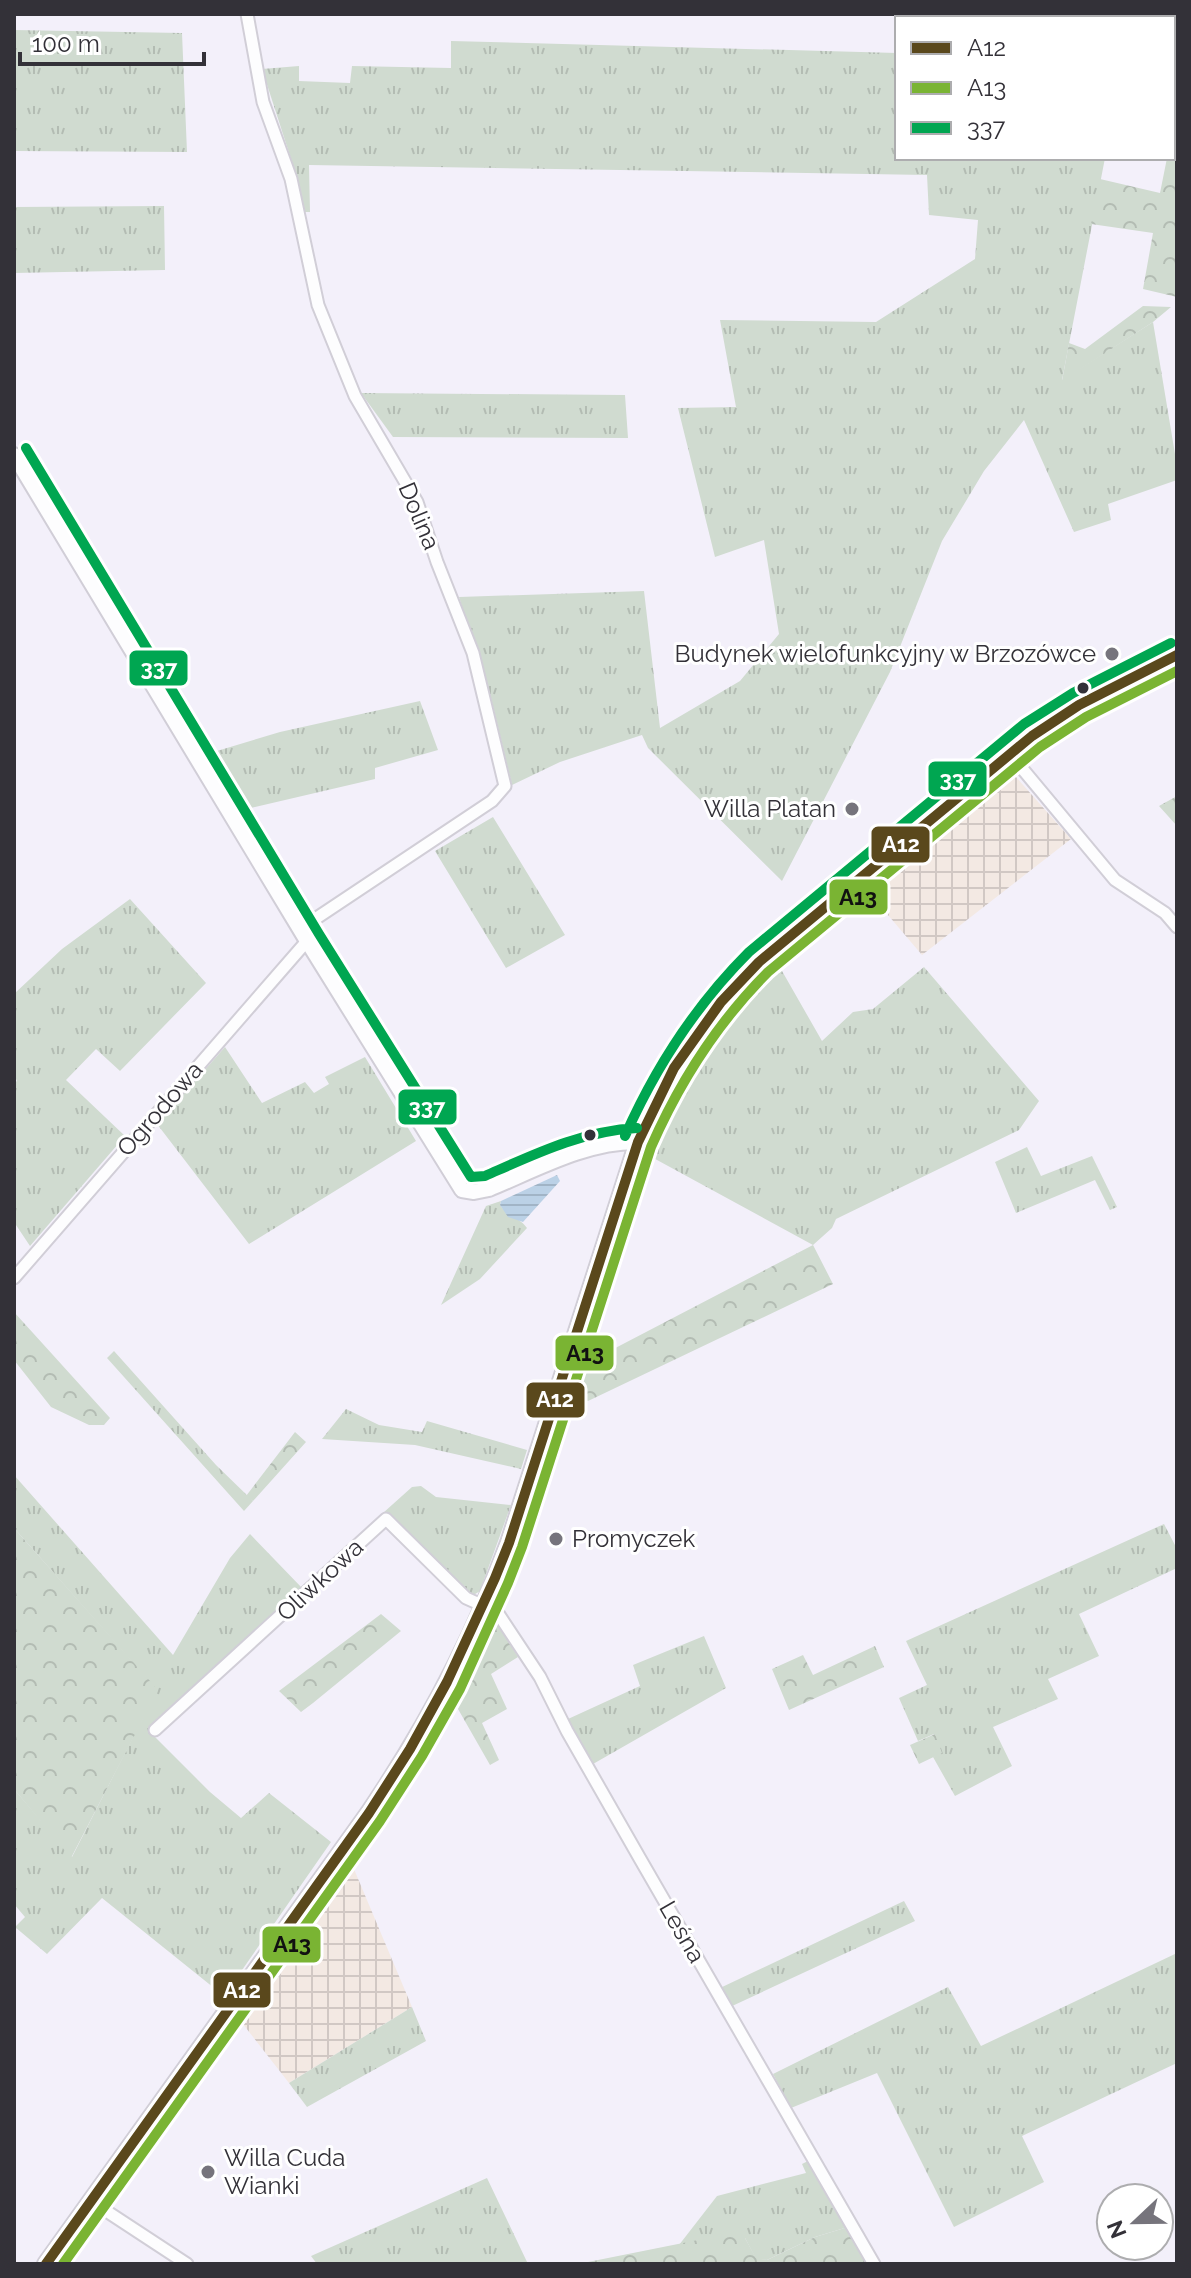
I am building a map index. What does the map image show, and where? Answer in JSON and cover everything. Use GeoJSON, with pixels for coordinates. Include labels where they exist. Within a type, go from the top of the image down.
{"type":"FeatureCollection","features":[{"type":"Feature","properties":{"kind":"main road"},"geometry":{"type":"LineString","coordinates":[[46,2264],[384,1791],[419,1733],[484,1607],[509,1543],[638,1142],[682,1055],[731,989],[775,948],[1010,754],[1079,705],[1177,655]]}},
{"type":"Feature","properties":{"kind":"street","name":"Dolina"},"geometry":{"type":"LineString","coordinates":[[247,14],[263,102],[291,179],[318,305],[355,396],[417,502],[473,653],[505,786],[492,801],[304,935]]}},
{"type":"Feature","properties":{"kind":"street"},"geometry":{"type":"LineString","coordinates":[[14,455],[462,1190],[474,1192],[489,1189],[612,1143],[638,1142]]}},
{"type":"Feature","properties":{"kind":"street"},"geometry":{"type":"LineString","coordinates":[[1010,754],[1115,880],[1165,913],[1177,927]]}},
{"type":"Feature","properties":{"kind":"street","name":"Ogrodowa"},"geometry":{"type":"LineString","coordinates":[[14,1278],[304,935]]}},
{"type":"Feature","properties":{"kind":"street","name":"Oliwkowa"},"geometry":{"type":"LineString","coordinates":[[155,1730],[386,1519],[466,1598],[484,1607]]}},
{"type":"Feature","properties":{"kind":"street","name":"Leśna"},"geometry":{"type":"LineString","coordinates":[[484,1607],[497,1612],[540,1677],[639,1857],[874,2264]]}},
{"type":"Feature","properties":{"kind":"street"},"geometry":{"type":"LineString","coordinates":[[91,2201],[187,2264]]}},
{"type":"Feature","properties":{"kind":"shaded area"},"geometry":{"type":"Polygon","coordinates":[[[1009,769],[1071,839],[922,955],[865,888],[1009,769]]]}},
{"type":"Feature","properties":{"kind":"shaded area"},"geometry":{"type":"Polygon","coordinates":[[[351,1862],[412,2007],[289,2083],[239,2019],[351,1862]]]}},
{"type":"Feature","properties":{"kind":"green space"},"geometry":{"type":"Polygon","coordinates":[[[905,14],[1139,14],[1138,16],[905,14]]]}},
{"type":"Feature","properties":{"kind":"green space"},"geometry":{"type":"Polygon","coordinates":[[[14,30],[182,33],[187,152],[14,151],[14,30]]]}},
{"type":"Feature","properties":{"kind":"green space"},"geometry":{"type":"Polygon","coordinates":[[[451,41],[895,53],[895,160],[1105,160],[1062,380],[1153,322],[1177,480],[1108,504],[1111,520],[1074,532],[1024,420],[984,471],[942,541],[890,672],[782,881],[648,748],[642,735],[560,762],[512,785],[491,698],[459,597],[644,591],[660,728],[740,681],[779,634],[764,540],[715,557],[678,408],[736,407],[720,320],[876,322],[975,259],[978,220],[929,215],[927,175],[309,165],[310,212],[303,212],[292,162],[262,69],[299,66],[299,81],[350,83],[352,66],[451,68],[451,41]]]}},
{"type":"Feature","properties":{"kind":"green space"},"geometry":{"type":"Polygon","coordinates":[[[1177,108],[1177,297],[1143,289],[1153,233],[1091,224],[1100,179],[1160,193],[1167,160],[1175,160],[1177,108]]]}},
{"type":"Feature","properties":{"kind":"green space"},"geometry":{"type":"Polygon","coordinates":[[[164,206],[165,270],[14,273],[14,207],[164,206]]]}},
{"type":"Feature","properties":{"kind":"green space"},"geometry":{"type":"Polygon","coordinates":[[[1143,306],[1171,307],[1062,381],[1069,343],[1085,349],[1143,306]]]}},
{"type":"Feature","properties":{"kind":"green space"},"geometry":{"type":"Polygon","coordinates":[[[361,393],[625,395],[628,438],[393,437],[361,393]]]}},
{"type":"Feature","properties":{"kind":"green space"},"geometry":{"type":"Polygon","coordinates":[[[420,701],[438,750],[375,768],[375,779],[242,810],[207,754],[280,732],[420,701]]]}},
{"type":"Feature","properties":{"kind":"green space"},"geometry":{"type":"Polygon","coordinates":[[[1177,796],[1177,826],[1159,806],[1177,796]]]}},
{"type":"Feature","properties":{"kind":"green space"},"geometry":{"type":"Polygon","coordinates":[[[493,817],[565,935],[506,968],[435,851],[493,817]]]}},
{"type":"Feature","properties":{"kind":"green space"},"geometry":{"type":"Polygon","coordinates":[[[130,899],[206,983],[120,1071],[96,1049],[66,1080],[125,1136],[30,1246],[14,1222],[14,1083],[17,1081],[14,1075],[14,994],[62,949],[130,899]]]}},
{"type":"Feature","properties":{"kind":"green space"},"geometry":{"type":"Polygon","coordinates":[[[778,964],[822,1041],[853,1012],[873,1009],[924,967],[1039,1101],[1019,1130],[836,1219],[832,1228],[813,1245],[646,1154],[704,1049],[778,964]]]}},
{"type":"Feature","properties":{"kind":"green space"},"geometry":{"type":"Polygon","coordinates":[[[225,1047],[262,1103],[305,1082],[314,1093],[329,1084],[325,1077],[365,1057],[416,1141],[249,1244],[157,1124],[225,1047]]]}},
{"type":"Feature","properties":{"kind":"green space"},"geometry":{"type":"Polygon","coordinates":[[[1027,1147],[1041,1176],[1092,1156],[1117,1207],[1110,1210],[1095,1180],[1016,1213],[995,1162],[1027,1147]]]}},
{"type":"Feature","properties":{"kind":"green space"},"geometry":{"type":"Polygon","coordinates":[[[501,1201],[504,1210],[527,1228],[480,1279],[441,1305],[486,1206],[501,1201]]]}},
{"type":"Feature","properties":{"kind":"green space"},"geometry":{"type":"Polygon","coordinates":[[[813,1245],[833,1284],[588,1401],[570,1393],[577,1368],[813,1245]]]}},
{"type":"Feature","properties":{"kind":"green space"},"geometry":{"type":"Polygon","coordinates":[[[14,1312],[110,1418],[104,1425],[89,1425],[51,1407],[14,1360],[14,1312]]]}},
{"type":"Feature","properties":{"kind":"green space"},"geometry":{"type":"Polygon","coordinates":[[[114,1351],[216,1465],[253,1501],[244,1511],[107,1358],[114,1351]]]}},
{"type":"Feature","properties":{"kind":"green space"},"geometry":{"type":"Polygon","coordinates":[[[346,1409],[379,1425],[422,1432],[427,1421],[527,1450],[521,1469],[415,1445],[322,1439],[346,1409]]]}},
{"type":"Feature","properties":{"kind":"green space"},"geometry":{"type":"Polygon","coordinates":[[[295,1432],[306,1442],[253,1501],[246,1496],[295,1432]]]}},
{"type":"Feature","properties":{"kind":"green space"},"geometry":{"type":"Polygon","coordinates":[[[14,1475],[173,1655],[230,1558],[250,1534],[303,1589],[149,1731],[210,1792],[241,1818],[269,1793],[331,1842],[224,1996],[102,1898],[47,1954],[15,1927],[25,1917],[14,1904],[14,1789],[72,1857],[157,1690],[14,1528],[14,1475]]]}},
{"type":"Feature","properties":{"kind":"green space"},"geometry":{"type":"Polygon","coordinates":[[[421,1486],[436,1497],[511,1505],[480,1591],[472,1596],[383,1513],[412,1487],[421,1486]]]}},
{"type":"Feature","properties":{"kind":"green space"},"geometry":{"type":"Polygon","coordinates":[[[1164,1524],[1177,1549],[1177,1568],[1079,1614],[1099,1656],[1048,1679],[1058,1699],[993,1727],[1012,1766],[955,1796],[933,1757],[941,1752],[934,1734],[918,1741],[899,1698],[927,1685],[906,1641],[1164,1524]]]}},
{"type":"Feature","properties":{"kind":"green space"},"geometry":{"type":"Polygon","coordinates":[[[14,1528],[158,1690],[71,1858],[14,1789],[14,1528]]]}},
{"type":"Feature","properties":{"kind":"green space"},"geometry":{"type":"Polygon","coordinates":[[[381,1614],[401,1631],[313,1703],[301,1712],[279,1691],[381,1614]]]}},
{"type":"Feature","properties":{"kind":"green space"},"geometry":{"type":"Polygon","coordinates":[[[492,1615],[518,1657],[491,1674],[507,1709],[482,1723],[499,1760],[490,1765],[450,1695],[492,1615]]]}},
{"type":"Feature","properties":{"kind":"green space"},"geometry":{"type":"Polygon","coordinates":[[[704,1636],[726,1688],[593,1764],[568,1719],[640,1686],[633,1665],[704,1636]]]}},
{"type":"Feature","properties":{"kind":"green space"},"geometry":{"type":"Polygon","coordinates":[[[875,1646],[884,1667],[789,1710],[772,1669],[803,1655],[813,1675],[875,1646]]]}},
{"type":"Feature","properties":{"kind":"green space"},"geometry":{"type":"Polygon","coordinates":[[[935,1734],[942,1753],[919,1764],[910,1745],[935,1734]]]}},
{"type":"Feature","properties":{"kind":"green space"},"geometry":{"type":"Polygon","coordinates":[[[904,1901],[915,1921],[730,2007],[720,1988],[904,1901]]]}},
{"type":"Feature","properties":{"kind":"green space"},"geometry":{"type":"Polygon","coordinates":[[[1177,1953],[1177,2063],[1022,2136],[1044,2182],[954,2227],[877,2073],[791,2108],[773,2074],[948,1987],[981,2046],[1177,1953]]]}},
{"type":"Feature","properties":{"kind":"green space"},"geometry":{"type":"Polygon","coordinates":[[[412,2007],[426,2041],[307,2107],[289,2083],[412,2007]]]}},
{"type":"Feature","properties":{"kind":"green space"},"geometry":{"type":"Polygon","coordinates":[[[810,2160],[848,2227],[815,2237],[767,2260],[756,2259],[745,2238],[679,2245],[717,2196],[806,2173],[802,2164],[810,2160]]]}},
{"type":"Feature","properties":{"kind":"green space"},"geometry":{"type":"Polygon","coordinates":[[[487,2178],[528,2264],[317,2264],[311,2256],[487,2178]]]}},
{"type":"Feature","properties":{"kind":"green space"},"geometry":{"type":"Polygon","coordinates":[[[848,2227],[869,2264],[578,2264],[733,2233],[745,2238],[756,2258],[767,2260],[815,2237],[848,2227]]]}},
{"type":"Feature","properties":{"kind":"water"},"geometry":{"type":"Polygon","coordinates":[[[557,1175],[560,1181],[523,1222],[508,1217],[500,1205],[501,1201],[557,1175]]]}},
{"type":"Feature","properties":{"kind":"transit line","name":"337"},"geometry":{"type":"LineString","coordinates":[[26,448],[319,934],[471,1177],[485,1176],[578,1139],[637,1128]]}},
{"type":"Feature","properties":{"kind":"transit line","name":"337"},"geometry":{"type":"LineString","coordinates":[[625,1136],[678,1038],[711,994],[749,952],[1024,724],[1073,693],[1171,643]]}},
{"type":"Feature","properties":{"kind":"transit line","name":"A12"},"geometry":{"type":"LineString","coordinates":[[46,2264],[369,1813],[410,1749],[447,1682],[509,1543],[638,1142],[674,1068],[721,1002],[759,962],[1032,736],[1079,705],[1177,655]]}},
{"type":"Feature","properties":{"kind":"transit line","name":"A13"},"geometry":{"type":"LineString","coordinates":[[63,2264],[380,1821],[460,1689],[522,1547],[651,1147],[674,1099],[716,1032],[768,972],[1040,747],[1086,717],[1177,671]]}},
{"type":"Feature","properties":{"kind":"place","name":"Budynek wielofunkcyjny w Brzozówce"},"geometry":{"type":"Point","coordinates":[1112,654]}},
{"type":"Feature","properties":{"kind":"place","name":"Willa Platan"},"geometry":{"type":"Point","coordinates":[852,809]}},
{"type":"Feature","properties":{"kind":"place","name":"Promyczek"},"geometry":{"type":"Point","coordinates":[556,1539]}},
{"type":"Feature","properties":{"kind":"place","name":"Willa Cuda Wianki"},"geometry":{"type":"Point","coordinates":[208,2172]}}]}
